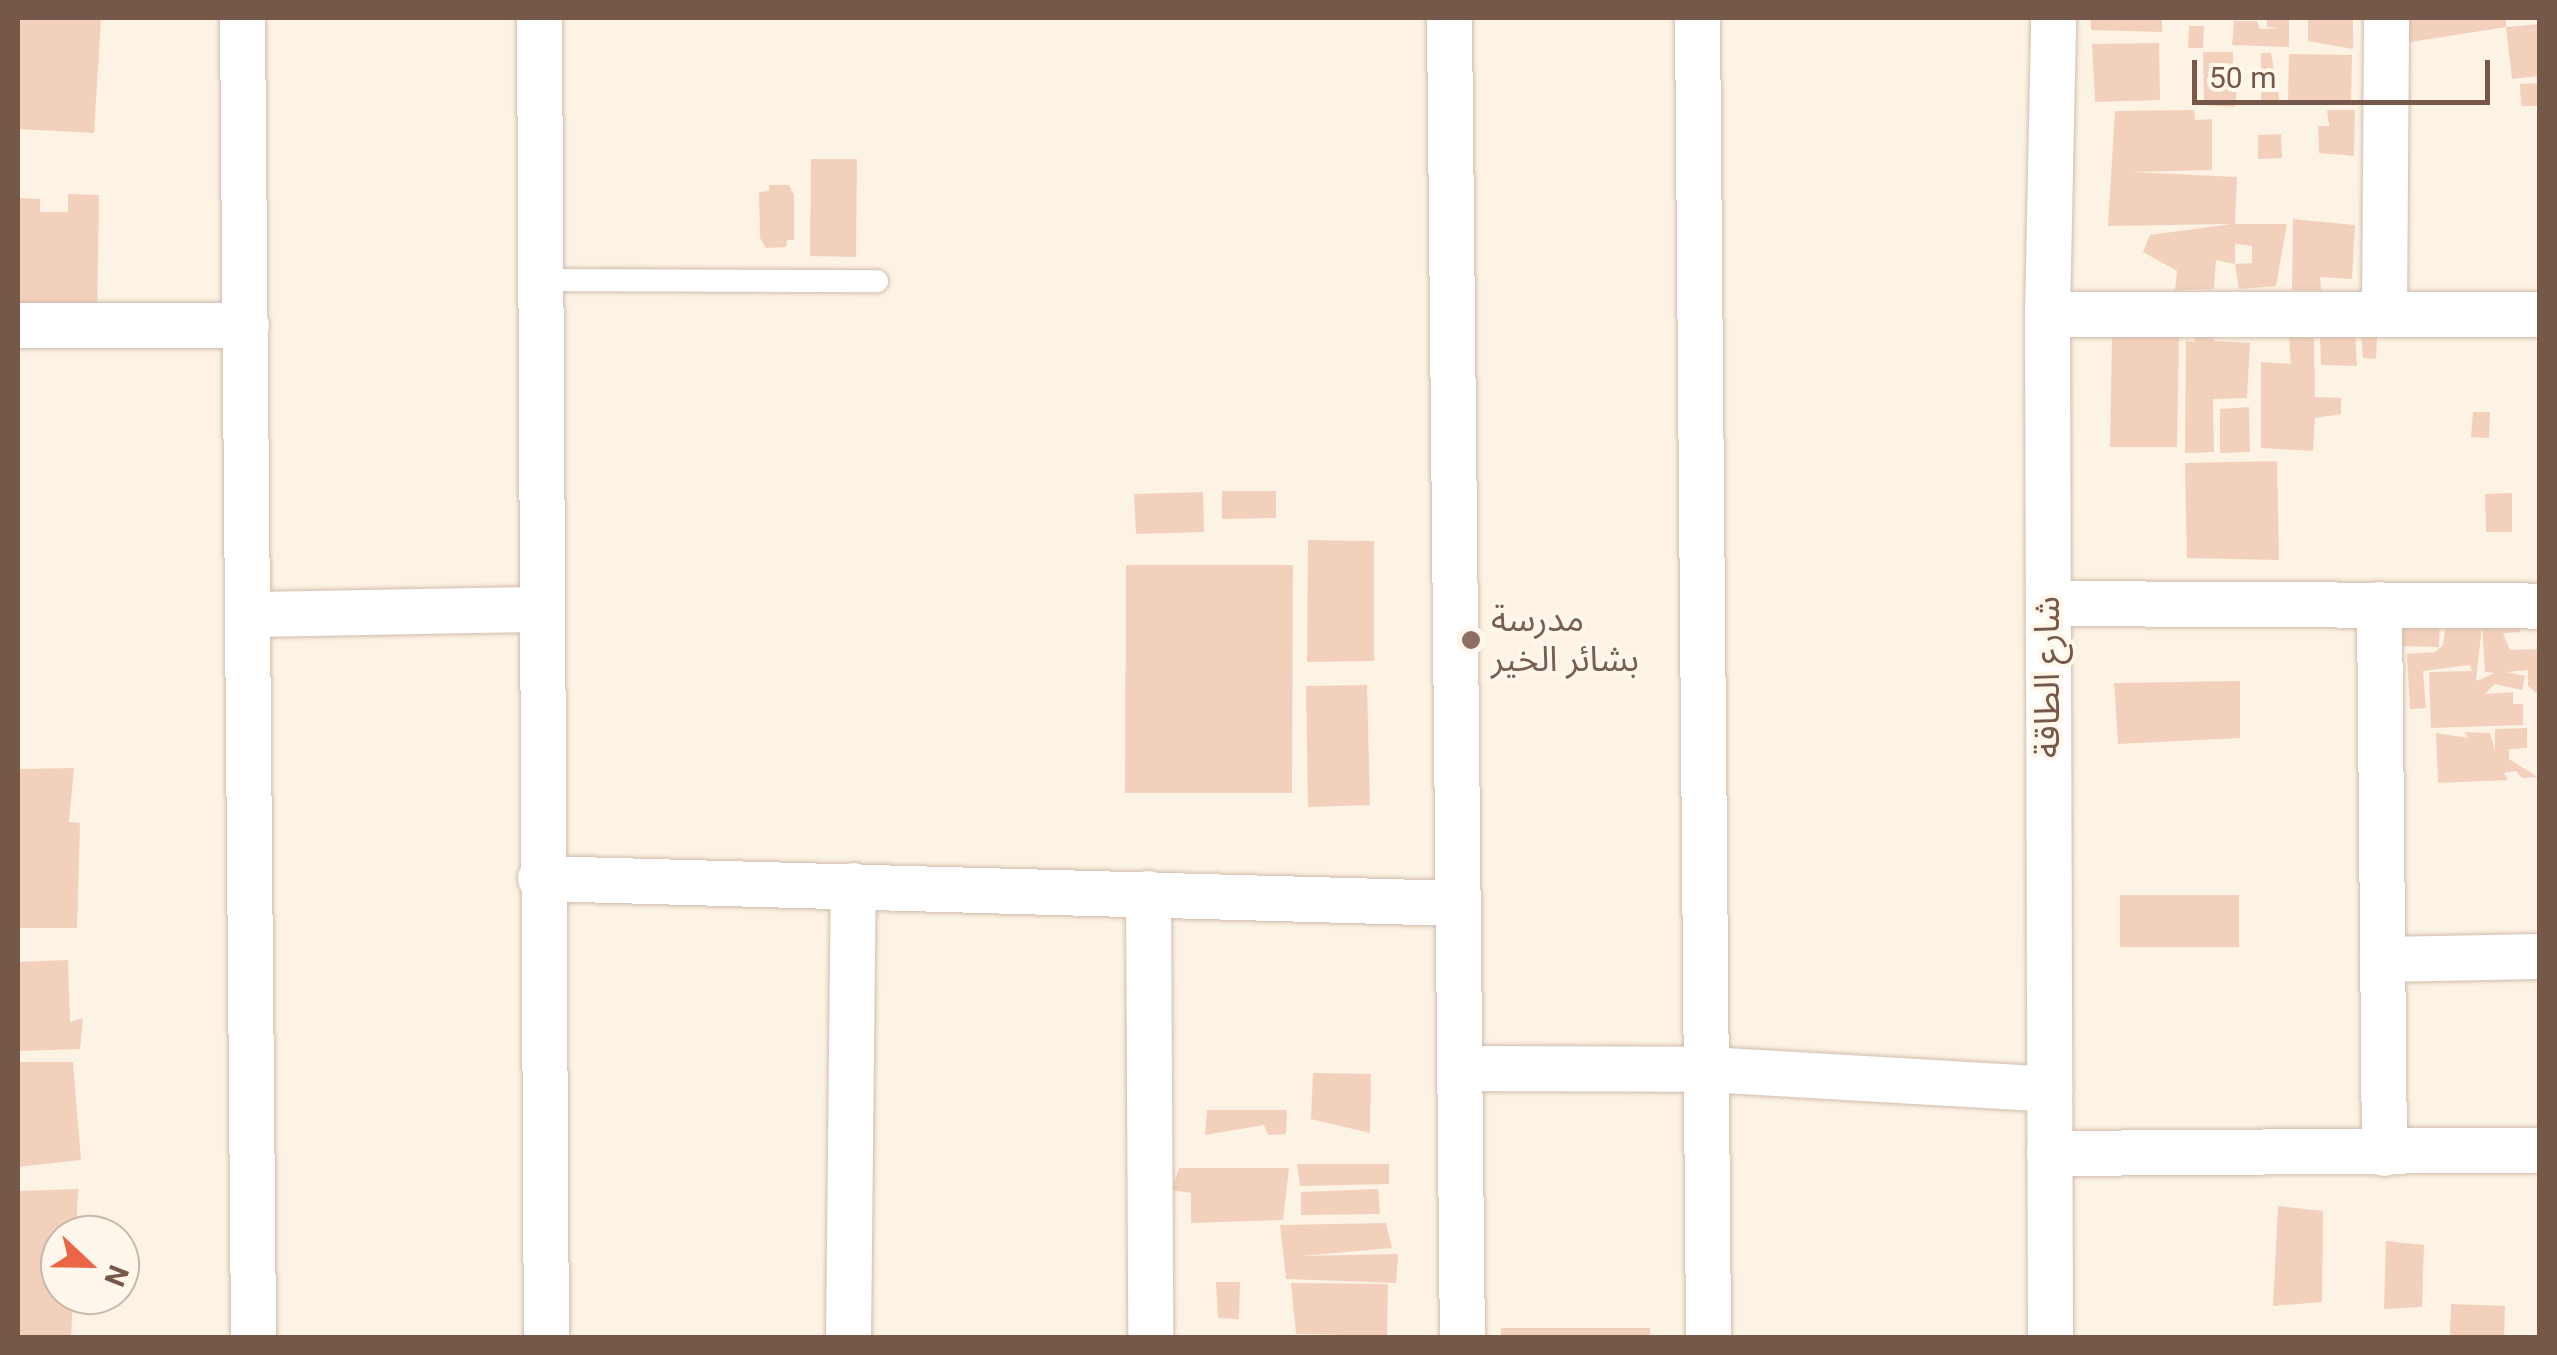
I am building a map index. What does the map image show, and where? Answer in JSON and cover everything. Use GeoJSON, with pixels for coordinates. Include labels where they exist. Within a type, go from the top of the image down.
{"type":"FeatureCollection","features":[{"type":"Feature","properties":{"kind":"street"},"geometry":{"type":"LineString","coordinates":[[242,18],[253,1338]]}},
{"type":"Feature","properties":{"kind":"street"},"geometry":{"type":"LineString","coordinates":[[539,18],[538,608],[546,1338]]}},
{"type":"Feature","properties":{"kind":"street"},"geometry":{"type":"LineString","coordinates":[[1450,18],[1462,1338]]}},
{"type":"Feature","properties":{"kind":"street"},"geometry":{"type":"LineString","coordinates":[[1697,18],[1708,1338]]}},
{"type":"Feature","properties":{"kind":"street","name":"شارع الطاقة"},"geometry":{"type":"LineString","coordinates":[[2050,1338],[2047,314],[2054,18]]}},
{"type":"Feature","properties":{"kind":"street"},"geometry":{"type":"LineString","coordinates":[[2384,314],[2386,18]]}},
{"type":"Feature","properties":{"kind":"street"},"geometry":{"type":"LineString","coordinates":[[2047,314],[2540,314]]}},
{"type":"Feature","properties":{"kind":"street"},"geometry":{"type":"LineString","coordinates":[[18,325],[246,324]]}},
{"type":"Feature","properties":{"kind":"street"},"geometry":{"type":"LineString","coordinates":[[2048,602],[2540,606]]}},
{"type":"Feature","properties":{"kind":"street"},"geometry":{"type":"LineString","coordinates":[[2380,604],[2384,1153]]}},
{"type":"Feature","properties":{"kind":"street"},"geometry":{"type":"LineString","coordinates":[[248,614],[538,608]]}},
{"type":"Feature","properties":{"kind":"street"},"geometry":{"type":"LineString","coordinates":[[540,878],[1458,903]]}},
{"type":"Feature","properties":{"kind":"street"},"geometry":{"type":"LineString","coordinates":[[848,1338],[853,885]]}},
{"type":"Feature","properties":{"kind":"street"},"geometry":{"type":"LineString","coordinates":[[1148,893],[1150,1338]]}},
{"type":"Feature","properties":{"kind":"street"},"geometry":{"type":"LineString","coordinates":[[2382,959],[2540,956]]}},
{"type":"Feature","properties":{"kind":"street"},"geometry":{"type":"LineString","coordinates":[[1459,1068],[1707,1070],[2049,1089]]}},
{"type":"Feature","properties":{"kind":"street"},"geometry":{"type":"LineString","coordinates":[[2050,1154],[2540,1150]]}},
{"type":"Feature","properties":{"kind":"lane"},"geometry":{"type":"LineString","coordinates":[[538,280],[876,281]]}},
{"type":"Feature","properties":{"kind":"building"},"geometry":{"type":"Polygon","coordinates":[[[18,18],[101,19],[94,133],[18,129],[18,18]]]}},
{"type":"Feature","properties":{"kind":"building"},"geometry":{"type":"Polygon","coordinates":[[[2091,18],[2162,18],[2162,32],[2091,30],[2091,18]]]}},
{"type":"Feature","properties":{"kind":"building"},"geometry":{"type":"Polygon","coordinates":[[[2267,18],[2289,18],[2289,47],[2232,45],[2234,21],[2257,21],[2260,29],[2280,28],[2267,27],[2267,18]]]}},
{"type":"Feature","properties":{"kind":"building"},"geometry":{"type":"Polygon","coordinates":[[[2308,18],[2353,18],[2353,49],[2308,41],[2308,18]]]}},
{"type":"Feature","properties":{"kind":"building"},"geometry":{"type":"Polygon","coordinates":[[[2386,18],[2506,18],[2506,27],[2385,46],[2386,18]]]}},
{"type":"Feature","properties":{"kind":"building"},"geometry":{"type":"Polygon","coordinates":[[[2540,24],[2540,76],[2512,79],[2506,27],[2540,24]]]}},
{"type":"Feature","properties":{"kind":"building"},"geometry":{"type":"Polygon","coordinates":[[[2189,26],[2204,26],[2203,48],[2188,48],[2189,26]]]}},
{"type":"Feature","properties":{"kind":"building"},"geometry":{"type":"Polygon","coordinates":[[[2159,43],[2160,100],[2095,102],[2092,44],[2159,43]]]}},
{"type":"Feature","properties":{"kind":"building"},"geometry":{"type":"Polygon","coordinates":[[[2203,52],[2233,52],[2233,72],[2207,76],[2227,78],[2226,87],[2237,88],[2235,107],[2204,105],[2203,52]]]}},
{"type":"Feature","properties":{"kind":"building"},"geometry":{"type":"Polygon","coordinates":[[[2261,53],[2271,53],[2280,103],[2261,104],[2261,53]]]}},
{"type":"Feature","properties":{"kind":"building"},"geometry":{"type":"Polygon","coordinates":[[[2289,54],[2352,55],[2351,104],[2288,103],[2289,54]]]}},
{"type":"Feature","properties":{"kind":"building"},"geometry":{"type":"Polygon","coordinates":[[[2540,83],[2540,106],[2521,106],[2520,84],[2540,83]]]}},
{"type":"Feature","properties":{"kind":"building"},"geometry":{"type":"Polygon","coordinates":[[[2194,110],[2195,120],[2212,119],[2212,170],[2132,172],[2237,177],[2235,224],[2287,224],[2276,286],[2239,289],[2235,264],[2216,260],[2214,289],[2175,290],[2177,271],[2143,252],[2150,235],[2231,224],[2108,226],[2115,111],[2194,110]],[[2235,244],[2235,264],[2252,263],[2252,246],[2235,244]]]}},
{"type":"Feature","properties":{"kind":"building"},"geometry":{"type":"Polygon","coordinates":[[[2327,110],[2355,110],[2354,156],[2319,153],[2318,126],[2329,126],[2327,110]]]}},
{"type":"Feature","properties":{"kind":"building"},"geometry":{"type":"Polygon","coordinates":[[[2281,134],[2282,158],[2258,159],[2258,135],[2281,134]]]}},
{"type":"Feature","properties":{"kind":"building"},"geometry":{"type":"Polygon","coordinates":[[[811,159],[857,159],[856,257],[810,256],[811,159]]]}},
{"type":"Feature","properties":{"kind":"building"},"geometry":{"type":"Polygon","coordinates":[[[769,185],[789,185],[794,195],[794,240],[787,240],[786,247],[766,248],[760,238],[759,192],[769,191],[769,185]]]}},
{"type":"Feature","properties":{"kind":"building"},"geometry":{"type":"Polygon","coordinates":[[[68,194],[99,195],[97,324],[18,323],[18,198],[40,199],[40,212],[68,212],[68,194]]]}},
{"type":"Feature","properties":{"kind":"building"},"geometry":{"type":"Polygon","coordinates":[[[2293,219],[2355,225],[2352,279],[2320,277],[2321,290],[2292,290],[2293,219]]]}},
{"type":"Feature","properties":{"kind":"building"},"geometry":{"type":"Polygon","coordinates":[[[2214,325],[2214,341],[2250,343],[2247,398],[2213,399],[2214,452],[2185,453],[2186,341],[2195,342],[2194,326],[2214,325]]]}},
{"type":"Feature","properties":{"kind":"building"},"geometry":{"type":"Polygon","coordinates":[[[2355,334],[2357,366],[2321,365],[2320,335],[2355,334]]]}},
{"type":"Feature","properties":{"kind":"building"},"geometry":{"type":"Polygon","coordinates":[[[2361,334],[2377,335],[2376,359],[2363,358],[2361,334]]]}},
{"type":"Feature","properties":{"kind":"building"},"geometry":{"type":"Polygon","coordinates":[[[2112,336],[2179,337],[2177,447],[2110,447],[2112,336]]]}},
{"type":"Feature","properties":{"kind":"building"},"geometry":{"type":"Polygon","coordinates":[[[2289,336],[2314,338],[2315,397],[2341,398],[2341,414],[2315,418],[2313,451],[2261,448],[2261,362],[2291,364],[2289,336]]]}},
{"type":"Feature","properties":{"kind":"building"},"geometry":{"type":"Polygon","coordinates":[[[2249,407],[2250,452],[2220,453],[2220,409],[2249,407]]]}},
{"type":"Feature","properties":{"kind":"building"},"geometry":{"type":"Polygon","coordinates":[[[2473,412],[2490,412],[2489,438],[2471,437],[2473,412]]]}},
{"type":"Feature","properties":{"kind":"building"},"geometry":{"type":"Polygon","coordinates":[[[2277,461],[2279,560],[2187,558],[2185,463],[2277,461]]]}},
{"type":"Feature","properties":{"kind":"building"},"geometry":{"type":"Polygon","coordinates":[[[1222,491],[1276,491],[1276,518],[1222,519],[1222,491]]]}},
{"type":"Feature","properties":{"kind":"building"},"geometry":{"type":"Polygon","coordinates":[[[1203,492],[1204,532],[1136,534],[1134,494],[1203,492]]]}},
{"type":"Feature","properties":{"kind":"building"},"geometry":{"type":"Polygon","coordinates":[[[2512,493],[2512,532],[2486,532],[2485,494],[2512,493]]]}},
{"type":"Feature","properties":{"kind":"building"},"geometry":{"type":"Polygon","coordinates":[[[1308,540],[1374,541],[1374,661],[1307,662],[1308,540]]]}},
{"type":"Feature","properties":{"kind":"building"},"geometry":{"type":"Polygon","coordinates":[[[1126,565],[1293,565],[1292,793],[1125,793],[1126,565]]]}},
{"type":"Feature","properties":{"kind":"building"},"geometry":{"type":"Polygon","coordinates":[[[2400,612],[2440,613],[2439,647],[2399,646],[2400,612]]]}},
{"type":"Feature","properties":{"kind":"building"},"geometry":{"type":"Polygon","coordinates":[[[2520,614],[2520,632],[2503,633],[2510,650],[2540,649],[2540,696],[2528,686],[2528,670],[2508,672],[2525,676],[2522,690],[2495,684],[2485,694],[2513,692],[2513,704],[2523,704],[2523,725],[2431,728],[2429,672],[2472,671],[2470,665],[2423,671],[2426,708],[2410,709],[2407,654],[2435,652],[2443,645],[2446,622],[2520,614]],[[2482,625],[2476,681],[2495,673],[2485,672],[2482,625]]]}},
{"type":"Feature","properties":{"kind":"building"},"geometry":{"type":"Polygon","coordinates":[[[2240,681],[2240,738],[2118,744],[2114,683],[2240,681]]]}},
{"type":"Feature","properties":{"kind":"building"},"geometry":{"type":"Polygon","coordinates":[[[1367,685],[1370,805],[1308,807],[1306,686],[1367,685]]]}},
{"type":"Feature","properties":{"kind":"building"},"geometry":{"type":"Polygon","coordinates":[[[2527,728],[2527,748],[2509,749],[2509,759],[2538,777],[2522,778],[2516,771],[2504,773],[2508,780],[2438,783],[2436,733],[2469,738],[2464,732],[2490,733],[2495,751],[2495,729],[2527,728]]]}},
{"type":"Feature","properties":{"kind":"building"},"geometry":{"type":"Polygon","coordinates":[[[74,768],[69,822],[80,823],[77,928],[18,928],[18,769],[74,768]]]}},
{"type":"Feature","properties":{"kind":"building"},"geometry":{"type":"Polygon","coordinates":[[[2120,895],[2239,895],[2239,947],[2120,947],[2120,895]]]}},
{"type":"Feature","properties":{"kind":"building"},"geometry":{"type":"Polygon","coordinates":[[[68,960],[70,1022],[83,1018],[80,1049],[18,1051],[18,962],[68,960]]]}},
{"type":"Feature","properties":{"kind":"building"},"geometry":{"type":"Polygon","coordinates":[[[18,1062],[73,1062],[81,1160],[18,1167],[18,1062]]]}},
{"type":"Feature","properties":{"kind":"building"},"geometry":{"type":"Polygon","coordinates":[[[1313,1073],[1371,1074],[1370,1133],[1311,1119],[1313,1073]]]}},
{"type":"Feature","properties":{"kind":"building"},"geometry":{"type":"Polygon","coordinates":[[[1207,1110],[1287,1110],[1286,1134],[1268,1135],[1264,1125],[1205,1135],[1207,1110]]]}},
{"type":"Feature","properties":{"kind":"building"},"geometry":{"type":"Polygon","coordinates":[[[1297,1164],[1389,1164],[1389,1184],[1300,1186],[1297,1164]]]}},
{"type":"Feature","properties":{"kind":"building"},"geometry":{"type":"Polygon","coordinates":[[[1179,1168],[1289,1168],[1283,1220],[1191,1223],[1191,1193],[1172,1190],[1179,1168]]]}},
{"type":"Feature","properties":{"kind":"building"},"geometry":{"type":"Polygon","coordinates":[[[78,1189],[77,1215],[40,1215],[40,1315],[72,1315],[71,1338],[18,1338],[18,1191],[78,1189]]]}},
{"type":"Feature","properties":{"kind":"building"},"geometry":{"type":"Polygon","coordinates":[[[1378,1189],[1380,1214],[1301,1215],[1301,1192],[1378,1189]]]}},
{"type":"Feature","properties":{"kind":"building"},"geometry":{"type":"Polygon","coordinates":[[[2278,1206],[2323,1211],[2322,1302],[2273,1306],[2278,1206]]]}},
{"type":"Feature","properties":{"kind":"building"},"geometry":{"type":"Polygon","coordinates":[[[1386,1223],[1392,1248],[1301,1256],[1398,1254],[1396,1283],[1286,1279],[1280,1225],[1386,1223]]]}},
{"type":"Feature","properties":{"kind":"building"},"geometry":{"type":"Polygon","coordinates":[[[2386,1241],[2424,1245],[2422,1307],[2384,1309],[2386,1241]]]}},
{"type":"Feature","properties":{"kind":"building"},"geometry":{"type":"Polygon","coordinates":[[[1216,1282],[1240,1282],[1239,1319],[1218,1318],[1216,1282]]]}},
{"type":"Feature","properties":{"kind":"building"},"geometry":{"type":"Polygon","coordinates":[[[1291,1283],[1388,1284],[1387,1336],[1296,1334],[1291,1283]]]}},
{"type":"Feature","properties":{"kind":"building"},"geometry":{"type":"Polygon","coordinates":[[[2451,1304],[2505,1306],[2504,1338],[2450,1338],[2451,1304]]]}},
{"type":"Feature","properties":{"kind":"building"},"geometry":{"type":"Polygon","coordinates":[[[1501,1328],[1650,1328],[1650,1338],[1501,1338],[1501,1328]]]}},
{"type":"Feature","properties":{"kind":"place","name":"مدرسة بشائر الخير"},"geometry":{"type":"Point","coordinates":[1471,640]}}]}
